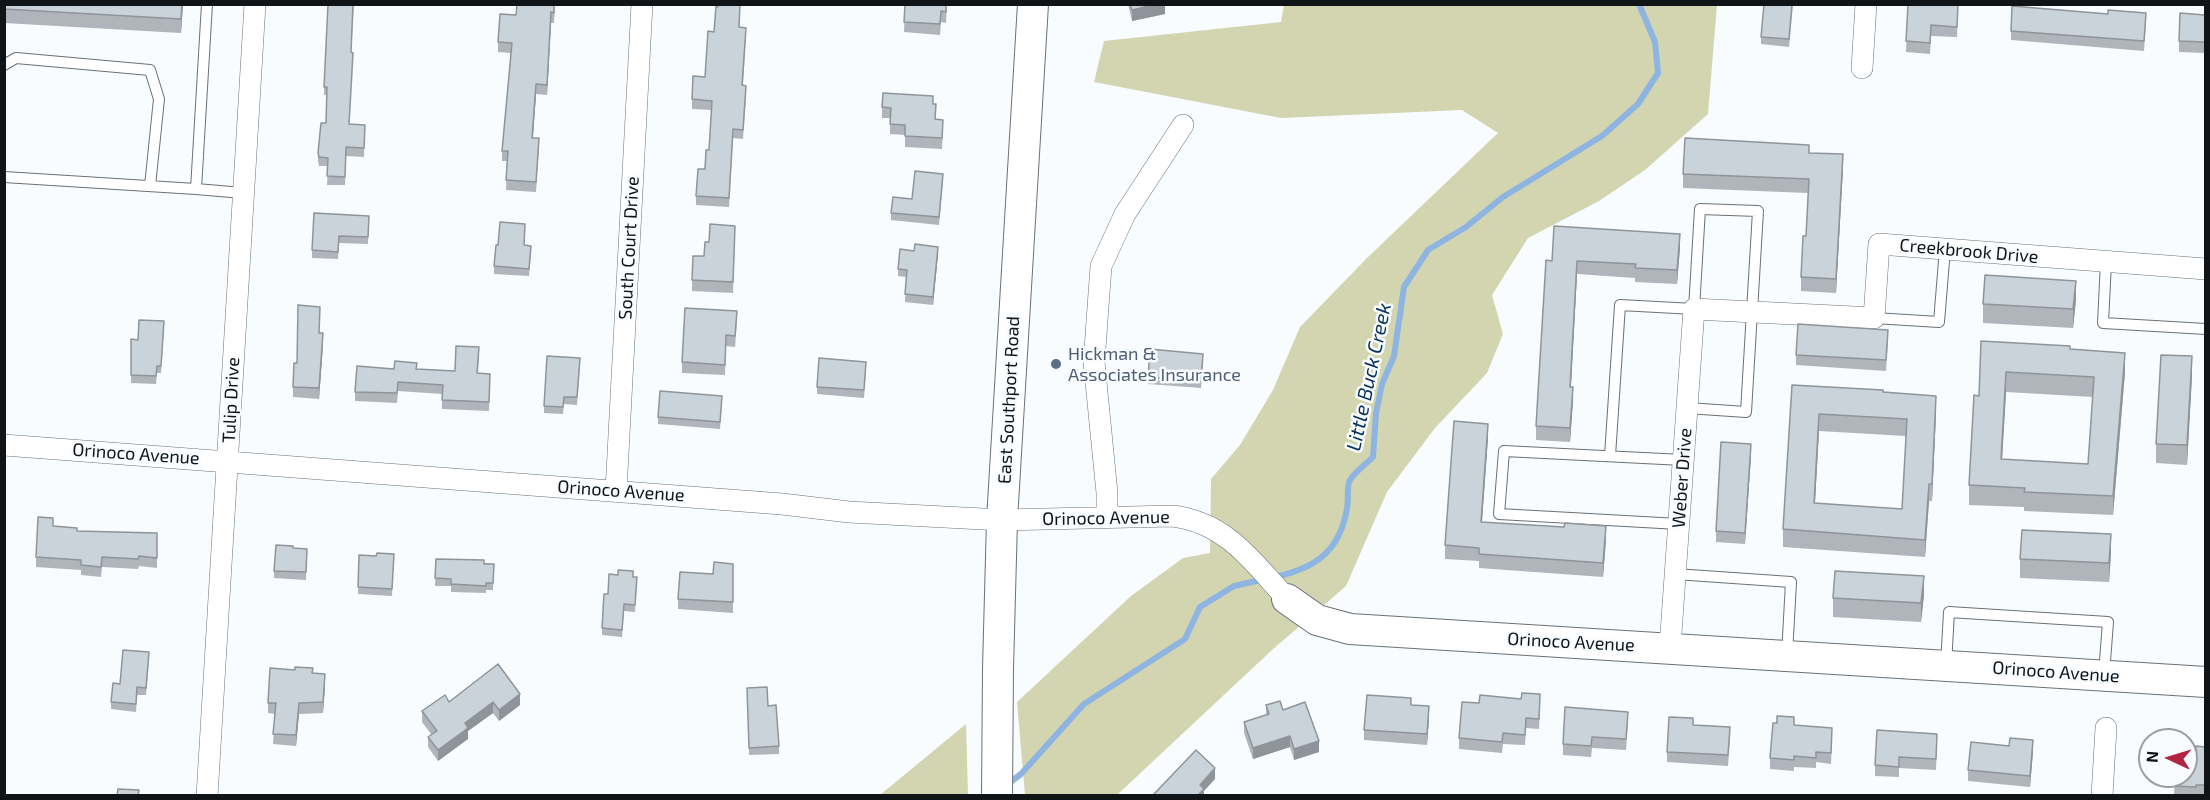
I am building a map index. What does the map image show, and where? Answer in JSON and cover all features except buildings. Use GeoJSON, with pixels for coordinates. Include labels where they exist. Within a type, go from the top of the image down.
{"type":"FeatureCollection","features":[{"type":"Feature","properties":{"kind":"street","name":"Tulip Drive"},"geometry":{"type":"LineString","coordinates":[[207,795],[255,4]]}},
{"type":"Feature","properties":{"kind":"street","name":"South Court Drive"},"geometry":{"type":"LineString","coordinates":[[616,491],[642,4]]}},
{"type":"Feature","properties":{"kind":"street","name":"East Southport Road"},"geometry":{"type":"LineString","coordinates":[[997,795],[1002,520],[1033,4]]}},
{"type":"Feature","properties":{"kind":"street"},"geometry":{"type":"LineString","coordinates":[[1862,68],[1866,4]]}},
{"type":"Feature","properties":{"kind":"street"},"geometry":{"type":"LineString","coordinates":[[1107,518],[1107,493],[1094,362],[1101,266],[1125,214],[1183,124]]}},
{"type":"Feature","properties":{"kind":"street","name":"Creekbrook Drive"},"geometry":{"type":"LineString","coordinates":[[1874,318],[1879,244],[2205,269]]}},
{"type":"Feature","properties":{"kind":"street"},"geometry":{"type":"LineString","coordinates":[[1694,309],[1874,318]]}},
{"type":"Feature","properties":{"kind":"street","name":"Weber Drive"},"geometry":{"type":"LineString","coordinates":[[1670,647],[1694,309]]}},
{"type":"Feature","properties":{"kind":"street","name":"Orinoco Avenue"},"geometry":{"type":"LineString","coordinates":[[4,445],[227,460],[782,504],[849,512],[1002,520],[1166,516],[1188,519],[1209,526],[1235,543],[1287,599],[1317,620],[1350,628],[2205,682]]}},
{"type":"Feature","properties":{"kind":"street"},"geometry":{"type":"LineString","coordinates":[[2102,795],[2106,728]]}},
{"type":"Feature","properties":{"kind":"lane"},"geometry":{"type":"LineString","coordinates":[[196,189],[207,4]]}},
{"type":"Feature","properties":{"kind":"lane"},"geometry":{"type":"LineString","coordinates":[[4,65],[16,58],[150,70],[159,99],[150,186]]}},
{"type":"Feature","properties":{"kind":"lane"},"geometry":{"type":"LineString","coordinates":[[4,177],[243,193]]}},
{"type":"Feature","properties":{"kind":"lane"},"geometry":{"type":"LineString","coordinates":[[1610,456],[1620,304],[1694,309],[1700,209],[1758,211],[1746,412],[1687,408]]}},
{"type":"Feature","properties":{"kind":"lane"},"geometry":{"type":"LineString","coordinates":[[1874,318],[1939,322],[1945,249]]}},
{"type":"Feature","properties":{"kind":"lane"},"geometry":{"type":"LineString","coordinates":[[2106,262],[2103,323],[2205,329]]}},
{"type":"Feature","properties":{"kind":"lane"},"geometry":{"type":"LineString","coordinates":[[1679,524],[1499,514],[1504,451],[1683,460]]}},
{"type":"Feature","properties":{"kind":"lane"},"geometry":{"type":"LineString","coordinates":[[1675,574],[1791,582],[1787,655]]}},
{"type":"Feature","properties":{"kind":"lane"},"geometry":{"type":"LineString","coordinates":[[1946,665],[1949,612],[2097,621],[2108,622],[2104,676]]}},
{"type":"Feature","properties":{"kind":"green space"},"geometry":{"type":"Polygon","coordinates":[[[1284,5],[1717,5],[1708,114],[1645,170],[1599,201],[1528,238],[1492,295],[1503,334],[1487,373],[1435,428],[1387,492],[1346,586],[1272,650],[1117,795],[1025,795],[1017,702],[1131,596],[1183,558],[1210,553],[1211,479],[1240,445],[1273,390],[1300,327],[1367,258],[1498,133],[1462,110],[1281,118],[1094,82],[1104,41],[1281,22],[1284,5]]]}},
{"type":"Feature","properties":{"kind":"green space"},"geometry":{"type":"Polygon","coordinates":[[[966,724],[968,795],[880,795],[966,724]]]}},
{"type":"Feature","properties":{"kind":"waterway","name":"Little Buck Creek"},"geometry":{"type":"LineString","coordinates":[[1275,577],[1314,563],[1324,555],[1339,536],[1347,508],[1350,480],[1373,457],[1376,413],[1382,384],[1394,356],[1404,287],[1428,250],[1466,227],[1503,197],[1602,136],[1638,104],[1658,73],[1655,42],[1639,4]]}},
{"type":"Feature","properties":{"kind":"waterway","name":"Little Buck Creek"},"geometry":{"type":"LineString","coordinates":[[1008,784],[1021,774],[1084,704],[1185,639],[1200,607],[1234,586],[1265,579]]}},
{"type":"Feature","properties":{"kind":"place","name":"Hickman & Associates Insurance"},"geometry":{"type":"Point","coordinates":[1056,364]}}]}
